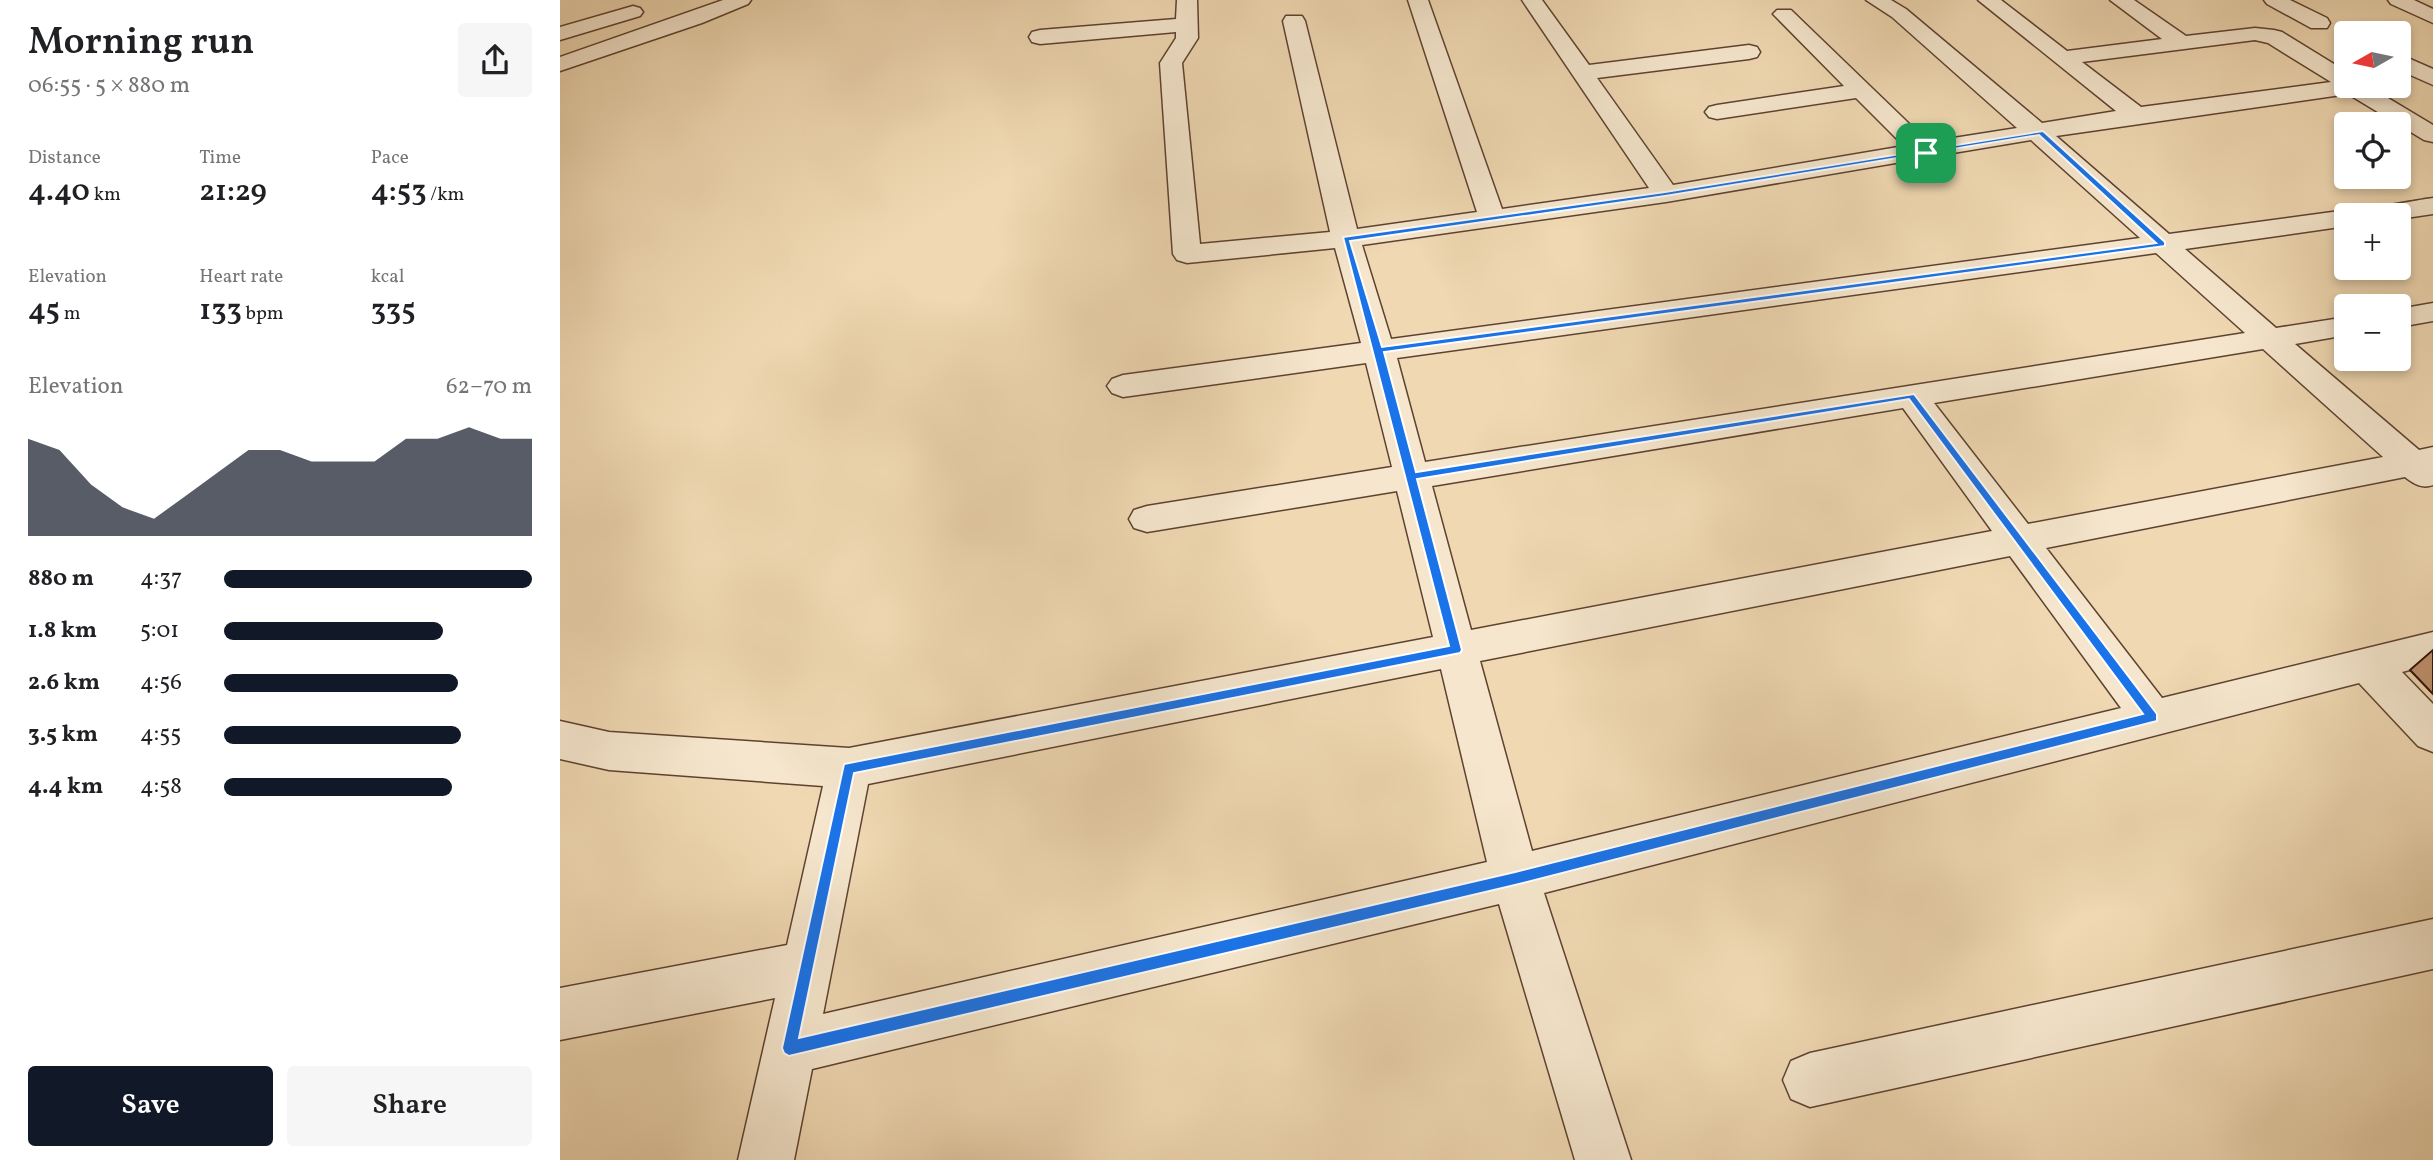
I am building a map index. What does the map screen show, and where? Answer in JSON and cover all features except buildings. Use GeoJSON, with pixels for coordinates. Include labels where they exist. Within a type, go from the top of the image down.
{"type":"FeatureCollection","features":[{"type":"Feature","properties":{"kind":"street"},"geometry":{"type":"LineString","coordinates":[[560,64],[741,0]]}},
{"type":"Feature","properties":{"kind":"street"},"geometry":{"type":"LineString","coordinates":[[1418,0],[1492,218]]}},
{"type":"Feature","properties":{"kind":"street"},"geometry":{"type":"LineString","coordinates":[[1532,0],[1665,194]]}},
{"type":"Feature","properties":{"kind":"street"},"geometry":{"type":"LineString","coordinates":[[1876,0],[1899,13],[2040,133],[2270,338],[2426,468]]}},
{"type":"Feature","properties":{"kind":"street"},"geometry":{"type":"LineString","coordinates":[[1988,0],[2136,115]]}},
{"type":"Feature","properties":{"kind":"street"},"geometry":{"type":"LineString","coordinates":[[2120,0],[2180,42]]}},
{"type":"Feature","properties":{"kind":"street"},"geometry":{"type":"LineString","coordinates":[[2274,0],[2319,23]]}},
{"type":"Feature","properties":{"kind":"street"},"geometry":{"type":"LineString","coordinates":[[2398,0],[2433,17]]}},
{"type":"Feature","properties":{"kind":"street"},"geometry":{"type":"LineString","coordinates":[[560,34],[630,6],[643,36]]}},
{"type":"Feature","properties":{"kind":"street"},"geometry":{"type":"LineString","coordinates":[[1041,37],[1187,12],[1187,38],[1171,63],[1187,254],[1346,239],[1665,194],[1926,153],[2136,115],[2334,88]]}},
{"type":"Feature","properties":{"kind":"street"},"geometry":{"type":"LineString","coordinates":[[1784,14],[1926,153]]}},
{"type":"Feature","properties":{"kind":"street"},"geometry":{"type":"LineString","coordinates":[[1294,21],[1346,239],[1379,350],[1515,878],[1603,1160]]}},
{"type":"Feature","properties":{"kind":"street"},"geometry":{"type":"LineString","coordinates":[[2063,58],[2180,42],[2264,35],[2274,37],[2334,74]]}},
{"type":"Feature","properties":{"kind":"street"},"geometry":{"type":"LineString","coordinates":[[1582,73],[1749,52]]}},
{"type":"Feature","properties":{"kind":"street"},"geometry":{"type":"LineString","coordinates":[[2412,68],[2433,78]]}},
{"type":"Feature","properties":{"kind":"street"},"geometry":{"type":"LineString","coordinates":[[1717,112],[1861,90]]}},
{"type":"Feature","properties":{"kind":"street"},"geometry":{"type":"LineString","coordinates":[[2372,98],[2433,135]]}},
{"type":"Feature","properties":{"kind":"street"},"geometry":{"type":"LineString","coordinates":[[2411,209],[2433,206]]}},
{"type":"Feature","properties":{"kind":"street"},"geometry":{"type":"LineString","coordinates":[[1123,386],[2334,220]]}},
{"type":"Feature","properties":{"kind":"street"},"geometry":{"type":"LineString","coordinates":[[2411,316],[2433,312]]}},
{"type":"Feature","properties":{"kind":"street"},"geometry":{"type":"LineString","coordinates":[[1147,519],[2334,328]]}},
{"type":"Feature","properties":{"kind":"street"},"geometry":{"type":"LineString","coordinates":[[1911,396],[2152,717]]}},
{"type":"Feature","properties":{"kind":"street"},"geometry":{"type":"LineString","coordinates":[[560,740],[609,751],[849,768],[2019,540],[2426,468]]}},
{"type":"Feature","properties":{"kind":"street"},"geometry":{"type":"LineString","coordinates":[[789,1048],[1515,878],[2433,648]]}},
{"type":"Feature","properties":{"kind":"street"},"geometry":{"type":"LineString","coordinates":[[2366,663],[2433,733]]}},
{"type":"Feature","properties":{"kind":"street"},"geometry":{"type":"LineString","coordinates":[[766,1160],[849,768]]}},
{"type":"Feature","properties":{"kind":"street"},"geometry":{"type":"LineString","coordinates":[[1810,1080],[2433,944]]}},
{"type":"Feature","properties":{"kind":"street"},"geometry":{"type":"LineString","coordinates":[[560,1014],[806,967]]}},
{"type":"Feature","properties":{"kind":"route"},"geometry":{"type":"LineString","coordinates":[[1926,153],[1665,194],[1346,239],[1379,350],[1456,650],[849,768],[789,1048],[1515,878],[2152,717],[1911,396],[1412,476],[1379,350],[2162,244],[2040,133],[1926,153]]}}]}
